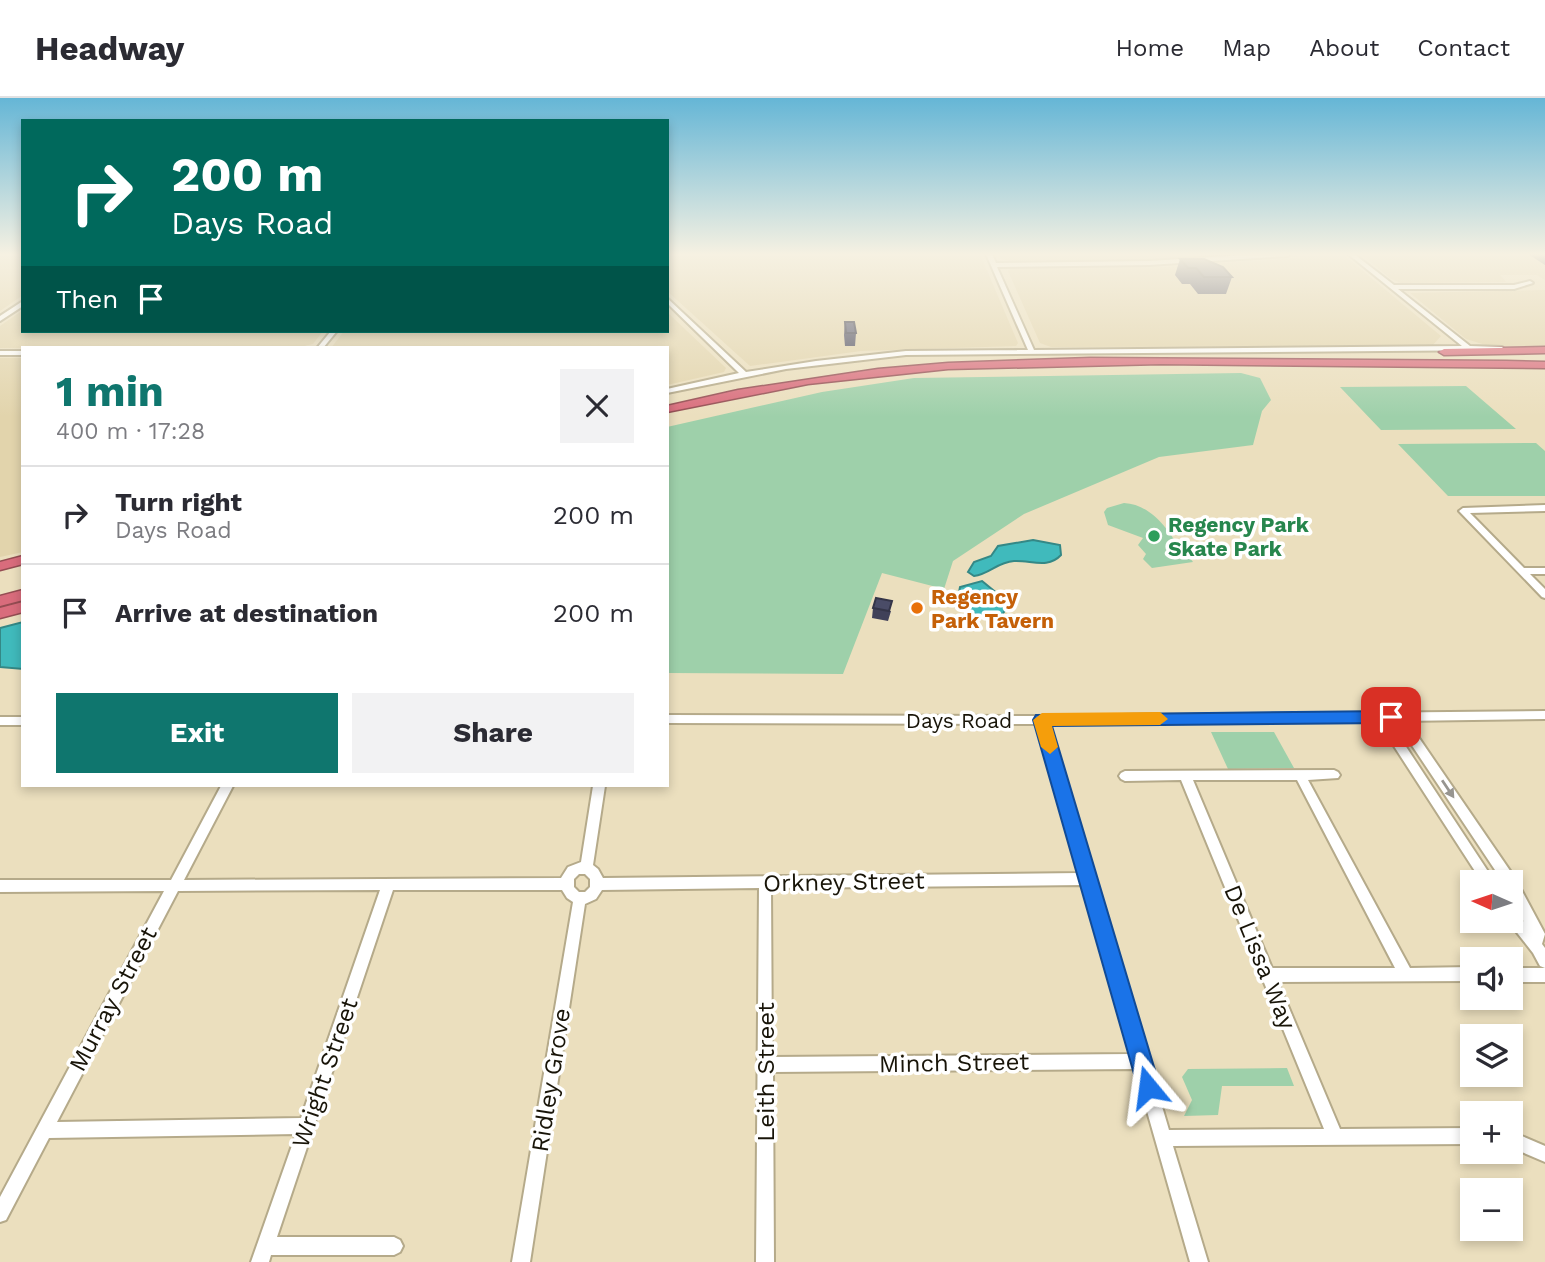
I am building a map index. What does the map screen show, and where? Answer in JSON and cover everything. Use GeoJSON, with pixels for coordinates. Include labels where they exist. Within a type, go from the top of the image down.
{"type":"FeatureCollection","features":[{"type":"Feature","properties":{"kind":"highway"},"geometry":{"type":"LineString","coordinates":[[1379,354],[1545,349]]}},
{"type":"Feature","properties":{"kind":"highway"},"geometry":{"type":"LineString","coordinates":[[669,400],[799,372],[879,362],[1035,355],[1379,354],[1545,357]]}},
{"type":"Feature","properties":{"kind":"highway"},"geometry":{"type":"LineString","coordinates":[[669,409],[767,385],[901,367],[1162,360],[1545,365]]}},
{"type":"Feature","properties":{"kind":"highway"},"geometry":{"type":"LineString","coordinates":[[1363,363],[1545,374]]}},
{"type":"Feature","properties":{"kind":"highway"},"geometry":{"type":"LineString","coordinates":[[0,566],[21,561]]}},
{"type":"Feature","properties":{"kind":"highway"},"geometry":{"type":"LineString","coordinates":[[0,589],[21,584]]}},
{"type":"Feature","properties":{"kind":"highway"},"geometry":{"type":"LineString","coordinates":[[0,601],[21,596]]}},
{"type":"Feature","properties":{"kind":"highway"},"geometry":{"type":"LineString","coordinates":[[0,613],[21,608]]}},
{"type":"Feature","properties":{"kind":"street"},"geometry":{"type":"LineString","coordinates":[[0,319],[15,308]]}},
{"type":"Feature","properties":{"kind":"street"},"geometry":{"type":"LineString","coordinates":[[676,308],[743,373]]}},
{"type":"Feature","properties":{"kind":"street"},"geometry":{"type":"LineString","coordinates":[[1013,308],[1031,349]]}},
{"type":"Feature","properties":{"kind":"street"},"geometry":{"type":"LineString","coordinates":[[1419,308],[1468,348]]}},
{"type":"Feature","properties":{"kind":"street"},"geometry":{"type":"LineString","coordinates":[[669,391],[743,373],[893,354],[1031,349],[1545,349]]}},
{"type":"Feature","properties":{"kind":"street"},"geometry":{"type":"LineString","coordinates":[[0,353],[21,353]]}},
{"type":"Feature","properties":{"kind":"street"},"geometry":{"type":"LineString","coordinates":[[1545,508],[1463,511],[1545,595]]}},
{"type":"Feature","properties":{"kind":"street"},"geometry":{"type":"LineString","coordinates":[[1522,571],[1545,571]]}},
{"type":"Feature","properties":{"kind":"street","name":"Days Road"},"geometry":{"type":"LineString","coordinates":[[669,719],[1042,720],[1545,715]]}},
{"type":"Feature","properties":{"kind":"street"},"geometry":{"type":"LineString","coordinates":[[1391,717],[1394,737],[1481,870]]}},
{"type":"Feature","properties":{"kind":"street"},"geometry":{"type":"LineString","coordinates":[[1391,717],[1413,737],[1502,870]]}},
{"type":"Feature","properties":{"kind":"street"},"geometry":{"type":"LineString","coordinates":[[1042,720],[1199,1262]]}},
{"type":"Feature","properties":{"kind":"street"},"geometry":{"type":"LineString","coordinates":[[0,721],[21,721]]}},
{"type":"Feature","properties":{"kind":"street"},"geometry":{"type":"LineString","coordinates":[[1411,764],[1432,765]]}},
{"type":"Feature","properties":{"kind":"street"},"geometry":{"type":"LineString","coordinates":[[1300,775],[1406,974]]}},
{"type":"Feature","properties":{"kind":"street"},"geometry":{"type":"LineString","coordinates":[[1125,776],[1334,775]]}},
{"type":"Feature","properties":{"kind":"street","name":"De Lissa Way"},"geometry":{"type":"LineString","coordinates":[[1185,776],[1336,1139]]}},
{"type":"Feature","properties":{"kind":"street","name":"Murray Street"},"geometry":{"type":"LineString","coordinates":[[0,1214],[226,787]]}},
{"type":"Feature","properties":{"kind":"street"},"geometry":{"type":"LineString","coordinates":[[586,868],[599,787]]}},
{"type":"Feature","properties":{"kind":"street"},"geometry":{"type":"LineString","coordinates":[[586,868],[597,875],[598,884],[594,892],[580,897],[568,892],[566,884],[572,873],[586,868]]}},
{"type":"Feature","properties":{"kind":"street","name":"Orkney Street"},"geometry":{"type":"LineString","coordinates":[[598,884],[1089,879]]}},
{"type":"Feature","properties":{"kind":"street","name":"Leith Street"},"geometry":{"type":"LineString","coordinates":[[765,882],[765,1262]]}},
{"type":"Feature","properties":{"kind":"street","name":"Wright Street"},"geometry":{"type":"LineString","coordinates":[[263,1254],[390,884]]}},
{"type":"Feature","properties":{"kind":"street"},"geometry":{"type":"LineString","coordinates":[[0,886],[566,884]]}},
{"type":"Feature","properties":{"kind":"street","name":"Ridley Grove"},"geometry":{"type":"LineString","coordinates":[[521,1262],[580,897]]}},
{"type":"Feature","properties":{"kind":"street"},"geometry":{"type":"LineString","coordinates":[[1523,906],[1538,934],[1536,943]]}},
{"type":"Feature","properties":{"kind":"street"},"geometry":{"type":"LineString","coordinates":[[1522,933],[1536,943],[1545,961]]}},
{"type":"Feature","properties":{"kind":"street"},"geometry":{"type":"LineString","coordinates":[[1267,975],[1460,975]]}},
{"type":"Feature","properties":{"kind":"street"},"geometry":{"type":"LineString","coordinates":[[1523,975],[1545,975]]}},
{"type":"Feature","properties":{"kind":"street","name":"Minch Street"},"geometry":{"type":"LineString","coordinates":[[767,1065],[1141,1061]]}},
{"type":"Feature","properties":{"kind":"street"},"geometry":{"type":"LineString","coordinates":[[45,1130],[306,1126]]}},
{"type":"Feature","properties":{"kind":"street"},"geometry":{"type":"LineString","coordinates":[[1164,1138],[1460,1136]]}},
{"type":"Feature","properties":{"kind":"street"},"geometry":{"type":"LineString","coordinates":[[1523,1145],[1545,1154]]}},
{"type":"Feature","properties":{"kind":"street"},"geometry":{"type":"LineString","coordinates":[[263,1254],[394,1246]]}},
{"type":"Feature","properties":{"kind":"shaded area"},"geometry":{"type":"Polygon","coordinates":[[[686,308],[1003,308],[1018,343],[1016,346],[861,351],[750,366],[686,308]]]}},
{"type":"Feature","properties":{"kind":"shaded area"},"geometry":{"type":"Polygon","coordinates":[[[1025,308],[1408,308],[1441,336],[1432,346],[1051,347],[1040,343],[1025,308]]]}},
{"type":"Feature","properties":{"kind":"shaded area"},"geometry":{"type":"Polygon","coordinates":[[[1429,308],[1545,308],[1545,346],[1489,346],[1466,339],[1429,308]]]}},
{"type":"Feature","properties":{"kind":"shaded area"},"geometry":{"type":"Polygon","coordinates":[[[21,311],[21,333],[321,333],[313,344],[304,346],[0,348],[0,326],[21,311]]]}},
{"type":"Feature","properties":{"kind":"shaded area"},"geometry":{"type":"Polygon","coordinates":[[[669,314],[726,368],[724,372],[669,385],[669,346],[333,346],[342,333],[669,333],[669,314]]]}},
{"type":"Feature","properties":{"kind":"shaded area"},"geometry":{"type":"Polygon","coordinates":[[[0,358],[21,358],[21,552],[0,557],[0,358]]]}},
{"type":"Feature","properties":{"kind":"green space"},"geometry":{"type":"Polygon","coordinates":[[[1241,373],[1260,378],[1271,400],[1262,411],[1253,445],[1159,457],[1024,514],[953,561],[944,589],[882,573],[843,674],[669,673],[669,427],[822,392],[914,378],[1241,373]]]}},
{"type":"Feature","properties":{"kind":"green space"},"geometry":{"type":"Polygon","coordinates":[[[1466,386],[1516,429],[1381,430],[1340,387],[1466,386]]]}},
{"type":"Feature","properties":{"kind":"green space"},"geometry":{"type":"Polygon","coordinates":[[[1536,443],[1545,451],[1545,496],[1448,496],[1398,444],[1536,443]]]}},
{"type":"Feature","properties":{"kind":"green space","name":"Regency Park Skate Park"},"geometry":{"type":"Polygon","coordinates":[[[1124,503],[1143,508],[1152,514],[1167,529],[1183,556],[1193,562],[1152,568],[1143,559],[1146,554],[1138,545],[1143,538],[1108,525],[1104,512],[1107,508],[1124,503]]]}},
{"type":"Feature","properties":{"kind":"green space"},"geometry":{"type":"Polygon","coordinates":[[[1211,732],[1274,732],[1294,768],[1228,769],[1211,732]]]}},
{"type":"Feature","properties":{"kind":"green space"},"geometry":{"type":"Polygon","coordinates":[[[1287,1068],[1294,1086],[1222,1086],[1218,1115],[1184,1116],[1192,1100],[1182,1077],[1188,1069],[1287,1068]]]}},
{"type":"Feature","properties":{"kind":"water"},"geometry":{"type":"Polygon","coordinates":[[[1033,540],[1060,545],[1061,555],[1051,562],[1008,562],[974,576],[968,572],[974,562],[991,556],[998,546],[1033,540]]]}},
{"type":"Feature","properties":{"kind":"water"},"geometry":{"type":"Polygon","coordinates":[[[982,581],[999,595],[1006,609],[1002,615],[977,615],[961,603],[958,597],[960,587],[982,581]]]}},
{"type":"Feature","properties":{"kind":"water"},"geometry":{"type":"Polygon","coordinates":[[[21,623],[21,669],[0,667],[0,628],[21,623]]]}},
{"type":"Feature","properties":{"kind":"building"},"geometry":{"type":"Polygon","coordinates":[[[845,322],[854,322],[856,333],[846,333],[845,322]]]}},
{"type":"Feature","properties":{"kind":"building"},"geometry":{"type":"Polygon","coordinates":[[[876,598],[892,601],[889,611],[873,608],[876,598]]]}},
{"type":"Feature","properties":{"kind":"slow traffic"},"geometry":{"type":"LineString","coordinates":[[1050,747],[1042,720],[1160,719]]}},
{"type":"Feature","properties":{"kind":"place","name":"Regency Park Skate Park"},"geometry":{"type":"Point","coordinates":[1154,536]}},
{"type":"Feature","properties":{"kind":"place","name":"Regency Park Tavern"},"geometry":{"type":"Point","coordinates":[917,608]}},
{"type":"Feature","properties":{"kind":"route"},"geometry":{"type":"LineString","coordinates":[[1148,1087],[1042,720],[1391,717]]}}]}
